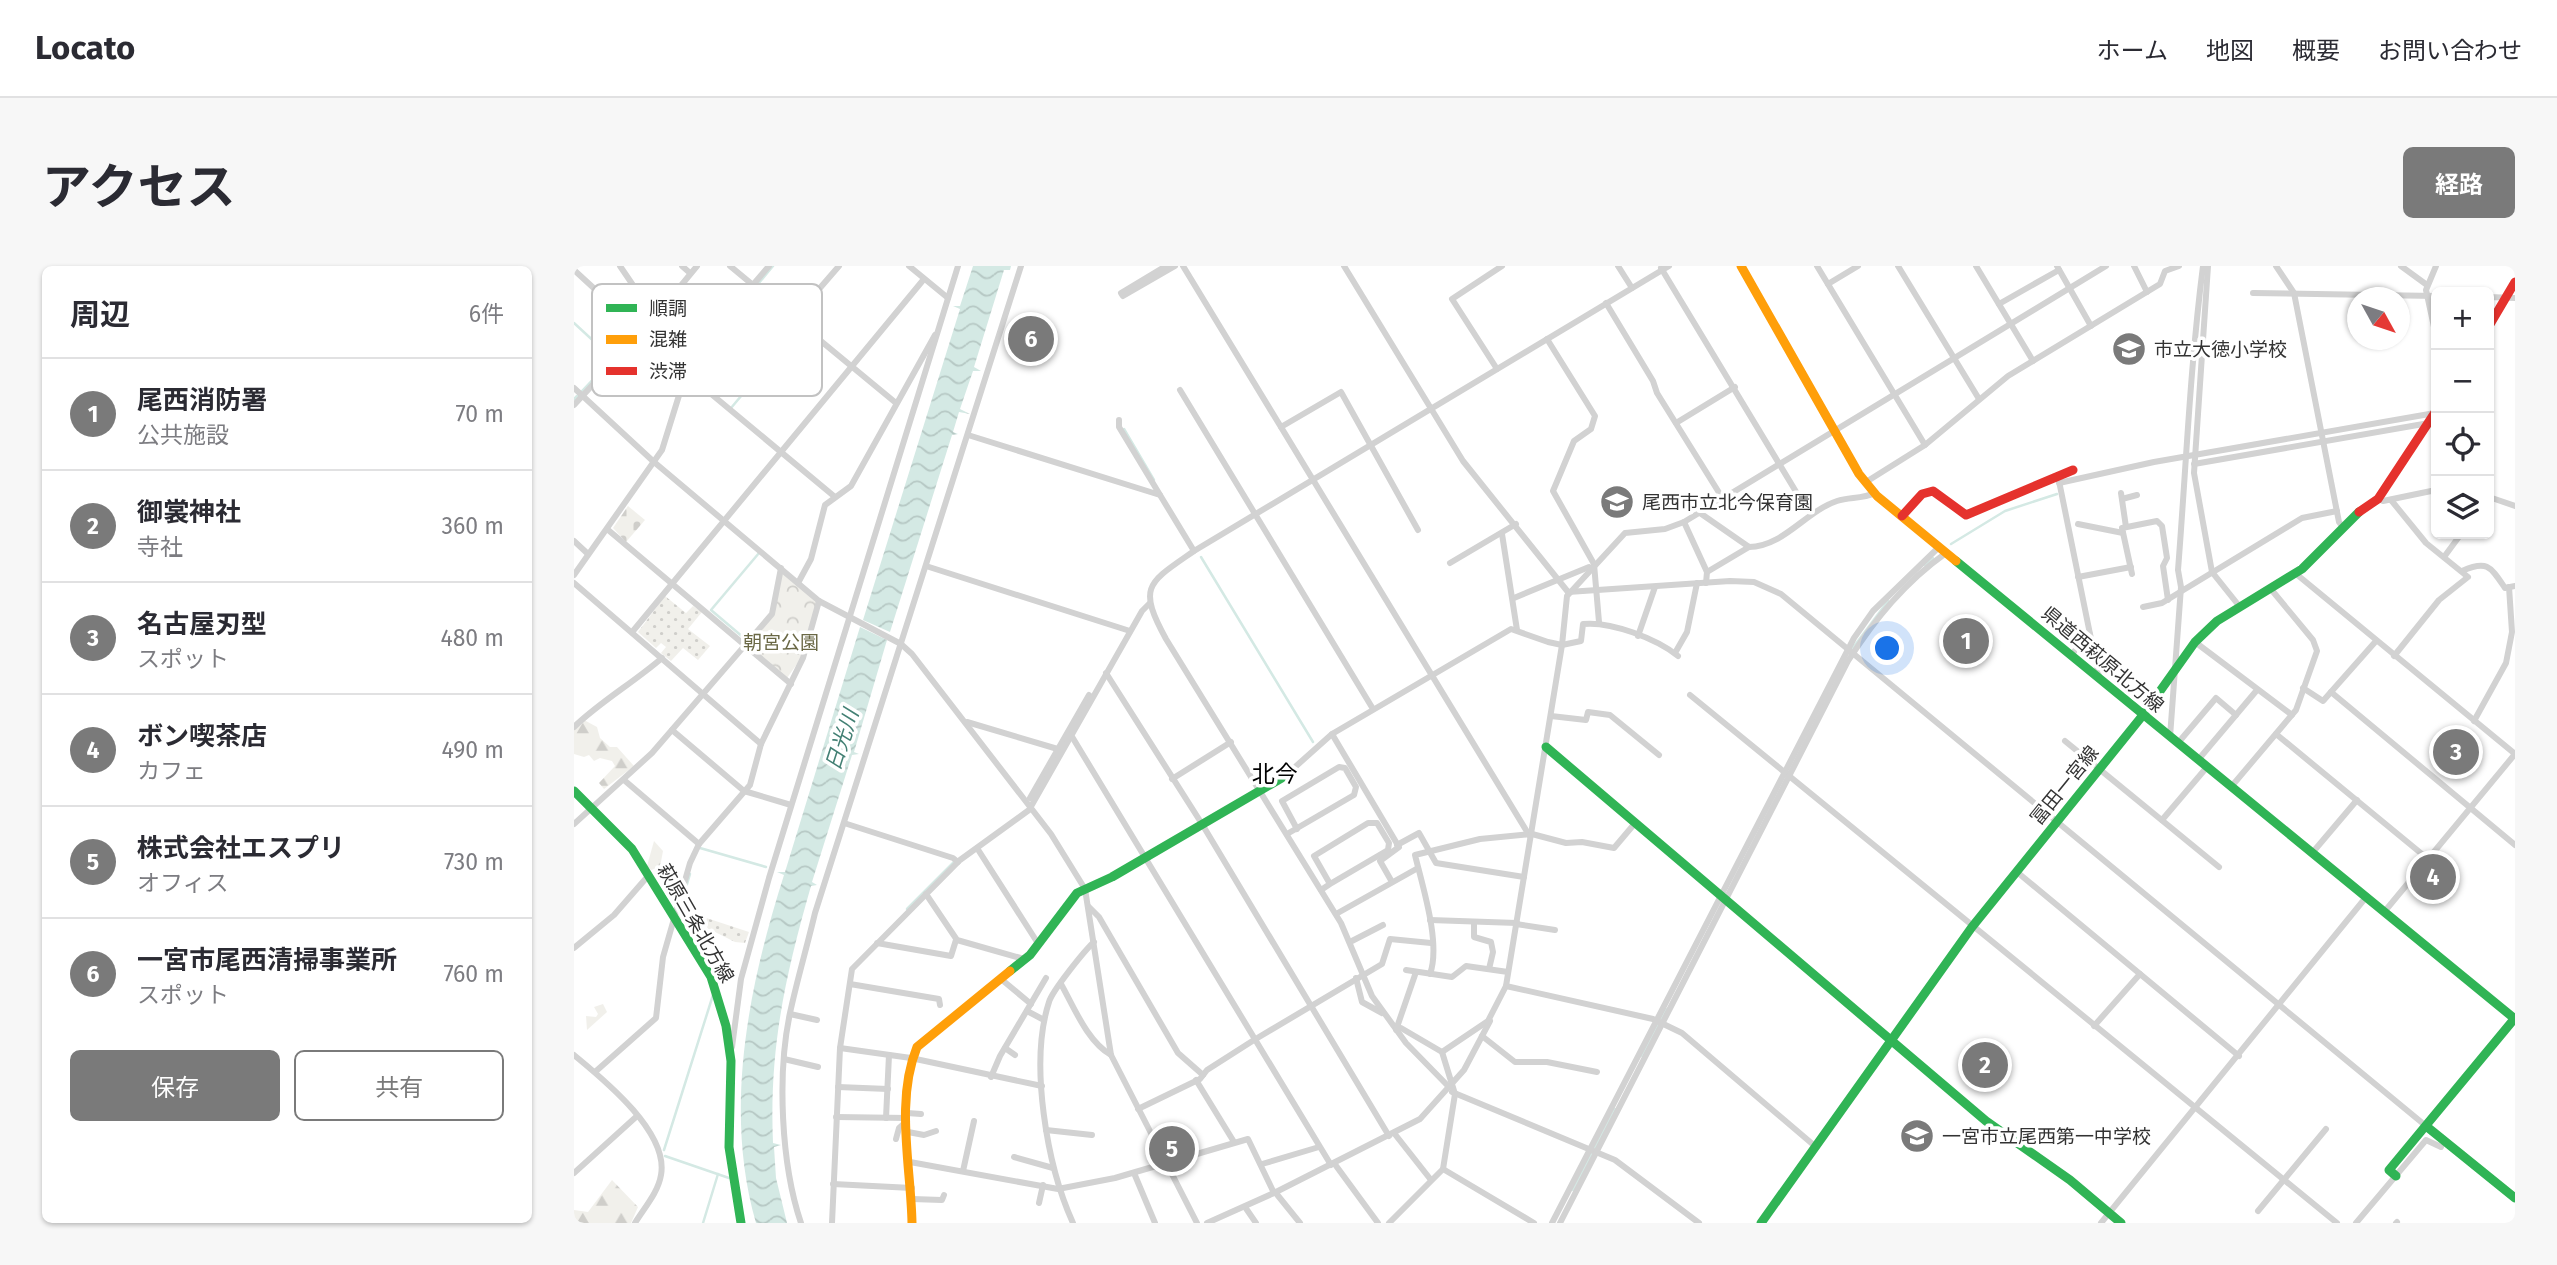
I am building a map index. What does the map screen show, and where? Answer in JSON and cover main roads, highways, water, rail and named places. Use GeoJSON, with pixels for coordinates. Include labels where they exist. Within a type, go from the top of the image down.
{"type":"FeatureCollection","features":[{"type":"Feature","properties":{"kind":"main road","name":"県道西萩原北方線"},"geometry":{"type":"LineString","coordinates":[[1741,266],[1835,430],[1875,493],[2515,1018]]}},
{"type":"Feature","properties":{"kind":"main road"},"geometry":{"type":"LineString","coordinates":[[2494,320],[2511,298],[2515,282]]}},
{"type":"Feature","properties":{"kind":"main road","name":"冨田一宮線"},"geometry":{"type":"LineString","coordinates":[[1760,1223],[1893,1041],[1972,927],[2143,715],[2194,642],[2217,621],[2314,559],[2342,526],[2378,499],[2435,413]]}},
{"type":"Feature","properties":{"kind":"main road"},"geometry":{"type":"LineString","coordinates":[[1902,516],[1922,494],[1933,491],[1966,516],[2059,479],[2073,470]]}},
{"type":"Feature","properties":{"kind":"main road"},"geometry":{"type":"LineString","coordinates":[[1546,747],[1986,1121],[2070,1180],[2121,1223]]}},
{"type":"Feature","properties":{"kind":"main road"},"geometry":{"type":"LineString","coordinates":[[912,1223],[907,1118],[911,1058],[917,1046],[1026,959],[1039,945],[1069,901],[1084,889],[1144,858],[1285,776]]}},
{"type":"Feature","properties":{"kind":"main road","name":"萩原三条北方線"},"geometry":{"type":"LineString","coordinates":[[574,791],[632,849],[711,977],[722,1009],[732,1061],[729,1147],[741,1223]]}},
{"type":"Feature","properties":{"kind":"main road"},"geometry":{"type":"LineString","coordinates":[[2396,1176],[2389,1170],[2515,1018]]}},
{"type":"Feature","properties":{"kind":"main road"},"geometry":{"type":"LineString","coordinates":[[2426,1126],[2515,1198]]}},
{"type":"Feature","properties":{"kind":"water"},"geometry":{"type":"Polygon","coordinates":[[[973,266],[1011,266],[1010,270],[1004,270],[974,367],[981,371],[973,371],[960,409],[970,414],[959,412],[953,432],[958,434],[952,435],[890,632],[863,620],[960,309],[953,306],[960,306],[973,266]]]}},
{"type":"Feature","properties":{"kind":"water","name":"日光川"},"geometry":{"type":"Polygon","coordinates":[[[860,627],[887,640],[854,752],[859,754],[852,755],[812,882],[817,885],[811,886],[802,919],[786,982],[776,1044],[773,1143],[781,1145],[774,1147],[776,1178],[787,1223],[756,1223],[746,1180],[741,1092],[751,1003],[771,917],[784,875],[777,872],[785,872],[860,627]]]}},
{"type":"Feature","properties":{"kind":"waterway"},"geometry":{"type":"LineString","coordinates":[[758,284],[773,266]]}},
{"type":"Feature","properties":{"kind":"waterway"},"geometry":{"type":"LineString","coordinates":[[574,323],[592,340]]}},
{"type":"Feature","properties":{"kind":"waterway"},"geometry":{"type":"LineString","coordinates":[[582,391],[592,380]]}},
{"type":"Feature","properties":{"kind":"waterway"},"geometry":{"type":"LineString","coordinates":[[574,399],[577,396]]}},
{"type":"Feature","properties":{"kind":"waterway"},"geometry":{"type":"LineString","coordinates":[[731,408],[741,396]]}},
{"type":"Feature","properties":{"kind":"waterway"},"geometry":{"type":"LineString","coordinates":[[1124,429],[1154,480]]}},
{"type":"Feature","properties":{"kind":"waterway"},"geometry":{"type":"LineString","coordinates":[[1951,544],[2005,511],[2057,494]]}},
{"type":"Feature","properties":{"kind":"waterway"},"geometry":{"type":"LineString","coordinates":[[744,638],[711,610],[759,553]]}},
{"type":"Feature","properties":{"kind":"waterway"},"geometry":{"type":"LineString","coordinates":[[1201,557],[1313,742]]}},
{"type":"Feature","properties":{"kind":"waterway"},"geometry":{"type":"LineString","coordinates":[[1925,565],[1933,558]]}},
{"type":"Feature","properties":{"kind":"waterway"},"geometry":{"type":"LineString","coordinates":[[1852,649],[1888,601]]}},
{"type":"Feature","properties":{"kind":"waterway"},"geometry":{"type":"LineString","coordinates":[[700,848],[766,867]]}},
{"type":"Feature","properties":{"kind":"waterway"},"geometry":{"type":"LineString","coordinates":[[907,909],[955,861]]}},
{"type":"Feature","properties":{"kind":"waterway"},"geometry":{"type":"LineString","coordinates":[[682,901],[690,874]]}},
{"type":"Feature","properties":{"kind":"waterway"},"geometry":{"type":"LineString","coordinates":[[664,1150],[713,995]]}},
{"type":"Feature","properties":{"kind":"waterway"},"geometry":{"type":"LineString","coordinates":[[1642,1056],[1666,1009]]}},
{"type":"Feature","properties":{"kind":"waterway"},"geometry":{"type":"LineString","coordinates":[[1573,1190],[1615,1109]]}},
{"type":"Feature","properties":{"kind":"waterway"},"geometry":{"type":"LineString","coordinates":[[665,1156],[729,1178]]}},
{"type":"Feature","properties":{"kind":"waterway"},"geometry":{"type":"LineString","coordinates":[[703,1223],[718,1174]]}},
{"type":"Feature","properties":{"kind":"place","name":"一宮市尾西清掃事業所"},"geometry":{"type":"Point","coordinates":[1031,339]}},
{"type":"Feature","properties":{"kind":"place","name":"市立大徳小学校"},"geometry":{"type":"Point","coordinates":[2129,349]}},
{"type":"Feature","properties":{"kind":"place","name":"尾西市立北今保育園"},"geometry":{"type":"Point","coordinates":[1617,502]}},
{"type":"Feature","properties":{"kind":"place","name":"尾西消防署"},"geometry":{"type":"Point","coordinates":[1966,641]}},
{"type":"Feature","properties":{"kind":"place","name":"名古屋刃型"},"geometry":{"type":"Point","coordinates":[2456,752]}},
{"type":"Feature","properties":{"kind":"place","name":"ボン喫茶店"},"geometry":{"type":"Point","coordinates":[2433,877]}},
{"type":"Feature","properties":{"kind":"place","name":"御裳神社"},"geometry":{"type":"Point","coordinates":[1985,1065]}},
{"type":"Feature","properties":{"kind":"place","name":"一宮市立尾西第一中学校"},"geometry":{"type":"Point","coordinates":[1917,1136]}},
{"type":"Feature","properties":{"kind":"place","name":"株式会社エスプリ"},"geometry":{"type":"Point","coordinates":[1172,1149]}},
{"type":"Feature","properties":{"kind":"district","name":"北今"},"geometry":{"type":"Point","coordinates":[1275,774]}},
{"type":"Feature","properties":{"kind":"park label","name":"朝宮公園"},"geometry":{"type":"Point","coordinates":[781,642]}}]}
